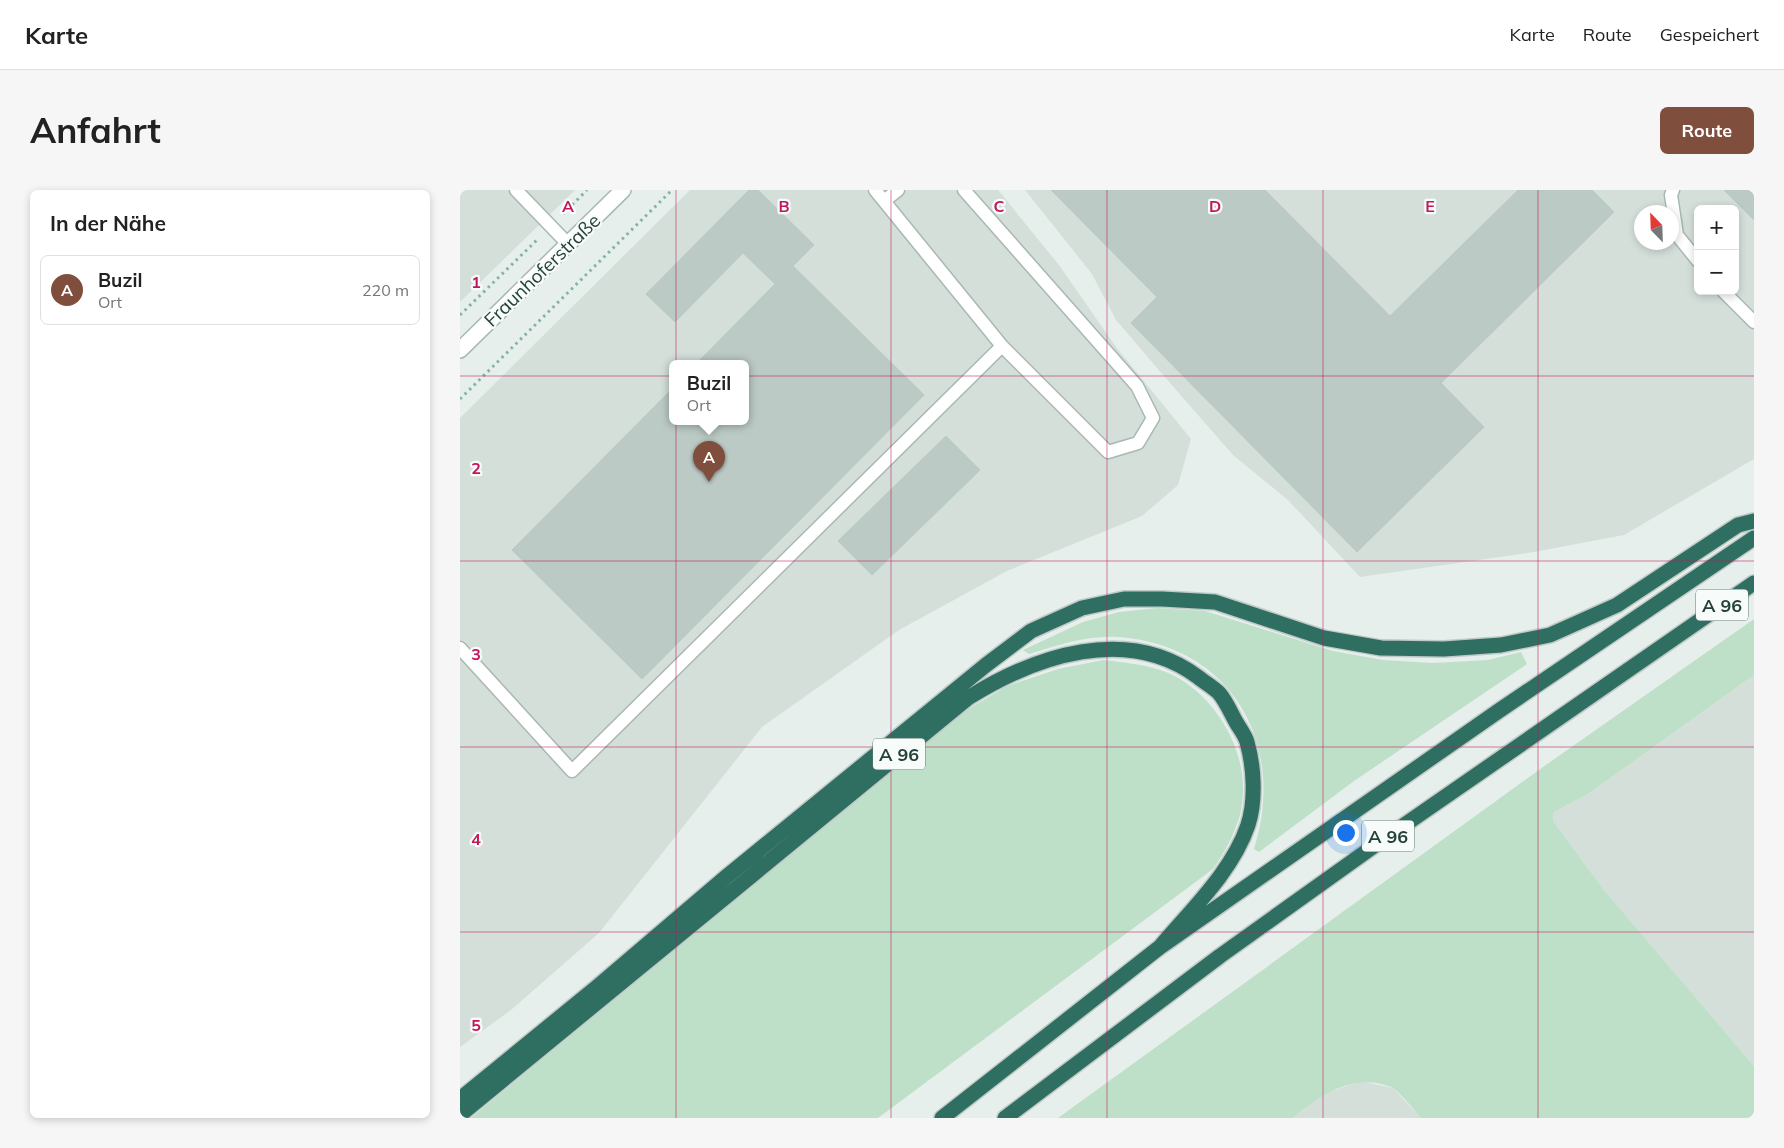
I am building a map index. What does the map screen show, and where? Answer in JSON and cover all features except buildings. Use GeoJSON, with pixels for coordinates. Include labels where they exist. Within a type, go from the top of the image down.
{"type":"FeatureCollection","features":[{"type":"Feature","properties":{"kind":"highway"},"geometry":{"type":"LineString","coordinates":[[460,1099],[597,987],[726,877],[986,666],[1031,631],[1082,608],[1124,600],[1162,598],[1215,602],[1324,638],[1381,648],[1444,648],[1501,645],[1550,635],[1617,605],[1738,525],[1754,521]]}},
{"type":"Feature","properties":{"kind":"highway","name":"A 96"},"geometry":{"type":"LineString","coordinates":[[942,1118],[1160,947],[1500,710],[1754,538]]}},
{"type":"Feature","properties":{"kind":"highway","name":"A 96"},"geometry":{"type":"LineString","coordinates":[[1005,1118],[1220,956],[1374,846],[1754,583]]}},
{"type":"Feature","properties":{"kind":"highway","name":"A 96"},"geometry":{"type":"LineString","coordinates":[[460,1115],[968,698],[1008,675],[1065,654],[1108,648],[1146,652],[1185,668],[1219,693],[1247,741],[1254,782],[1249,823],[1236,852],[1215,882],[1160,947]]}},
{"type":"Feature","properties":{"kind":"highway","name":"A 96"},"geometry":{"type":"LineString","coordinates":[[1013,1118],[1023,1103]]}},
{"type":"Feature","properties":{"kind":"street","name":"Fraunhoferstraße"},"geometry":{"type":"LineString","coordinates":[[460,350],[623,190]]}},
{"type":"Feature","properties":{"kind":"lane"},"geometry":{"type":"LineString","coordinates":[[516,190],[568,244]]}},
{"type":"Feature","properties":{"kind":"lane"},"geometry":{"type":"LineString","coordinates":[[875,190],[1002,346],[1108,452],[1138,443],[1153,418],[1137,386],[964,190]]}},
{"type":"Feature","properties":{"kind":"lane"},"geometry":{"type":"LineString","coordinates":[[884,201],[898,190]]}},
{"type":"Feature","properties":{"kind":"lane"},"geometry":{"type":"LineString","coordinates":[[1673,190],[1671,195],[1677,235],[1694,255]]}},
{"type":"Feature","properties":{"kind":"lane"},"geometry":{"type":"LineString","coordinates":[[1727,295],[1754,322]]}},
{"type":"Feature","properties":{"kind":"lane"},"geometry":{"type":"LineString","coordinates":[[460,648],[572,771],[1002,346]]}},
{"type":"Feature","properties":{"kind":"path"},"geometry":{"type":"LineString","coordinates":[[460,315],[587,190]]}},
{"type":"Feature","properties":{"kind":"path"},"geometry":{"type":"LineString","coordinates":[[460,399],[672,190]]}},
{"type":"Feature","properties":{"kind":"shaded area"},"geometry":{"type":"Polygon","coordinates":[[[460,190],[575,190],[460,302],[460,190]]]}},
{"type":"Feature","properties":{"kind":"shaded area"},"geometry":{"type":"Polygon","coordinates":[[[690,190],[998,190],[1059,265],[1116,347],[1191,439],[1178,485],[1142,516],[1007,571],[899,630],[762,727],[599,933],[511,1010],[460,1047],[460,418],[690,190]]]}},
{"type":"Feature","properties":{"kind":"shaded area"},"geometry":{"type":"Polygon","coordinates":[[[1025,190],[1754,190],[1754,459],[1624,535],[1534,552],[1360,577],[1288,500],[1233,455],[1116,320],[1092,274],[1025,190]]]}},
{"type":"Feature","properties":{"kind":"shaded area"},"geometry":{"type":"Polygon","coordinates":[[[1754,675],[1754,1066],[1604,890],[1553,821],[1554,812],[1588,794],[1754,675]]]}},
{"type":"Feature","properties":{"kind":"shaded area"},"geometry":{"type":"Polygon","coordinates":[[[1360,1081],[1393,1088],[1421,1118],[1293,1118],[1319,1096],[1360,1081]]]}},
{"type":"Feature","properties":{"kind":"green space"},"geometry":{"type":"Polygon","coordinates":[[[1157,608],[1205,611],[1333,651],[1383,660],[1433,663],[1488,660],[1521,652],[1527,664],[1354,781],[1259,852],[1254,849],[1262,810],[1263,773],[1256,738],[1241,707],[1220,680],[1192,659],[1159,644],[1119,637],[1084,639],[1029,654],[1023,650],[1083,622],[1119,612],[1157,608]]]}},
{"type":"Feature","properties":{"kind":"green space"},"geometry":{"type":"Polygon","coordinates":[[[1754,619],[1754,675],[1588,794],[1554,812],[1553,821],[1604,890],[1754,1066],[1754,1118],[1421,1118],[1391,1087],[1364,1082],[1338,1088],[1326,1094],[1293,1118],[1058,1118],[1543,767],[1754,619]]]}},
{"type":"Feature","properties":{"kind":"green space"},"geometry":{"type":"Polygon","coordinates":[[[1103,660],[1143,665],[1171,674],[1196,691],[1210,704],[1222,720],[1238,757],[1242,776],[1243,796],[1240,815],[1229,843],[1213,869],[878,1118],[471,1118],[960,714],[1007,686],[1058,669],[1103,660]]]}},
{"type":"Feature","properties":{"kind":"place","name":"Buzil"},"geometry":{"type":"Point","coordinates":[709,482]}}]}
